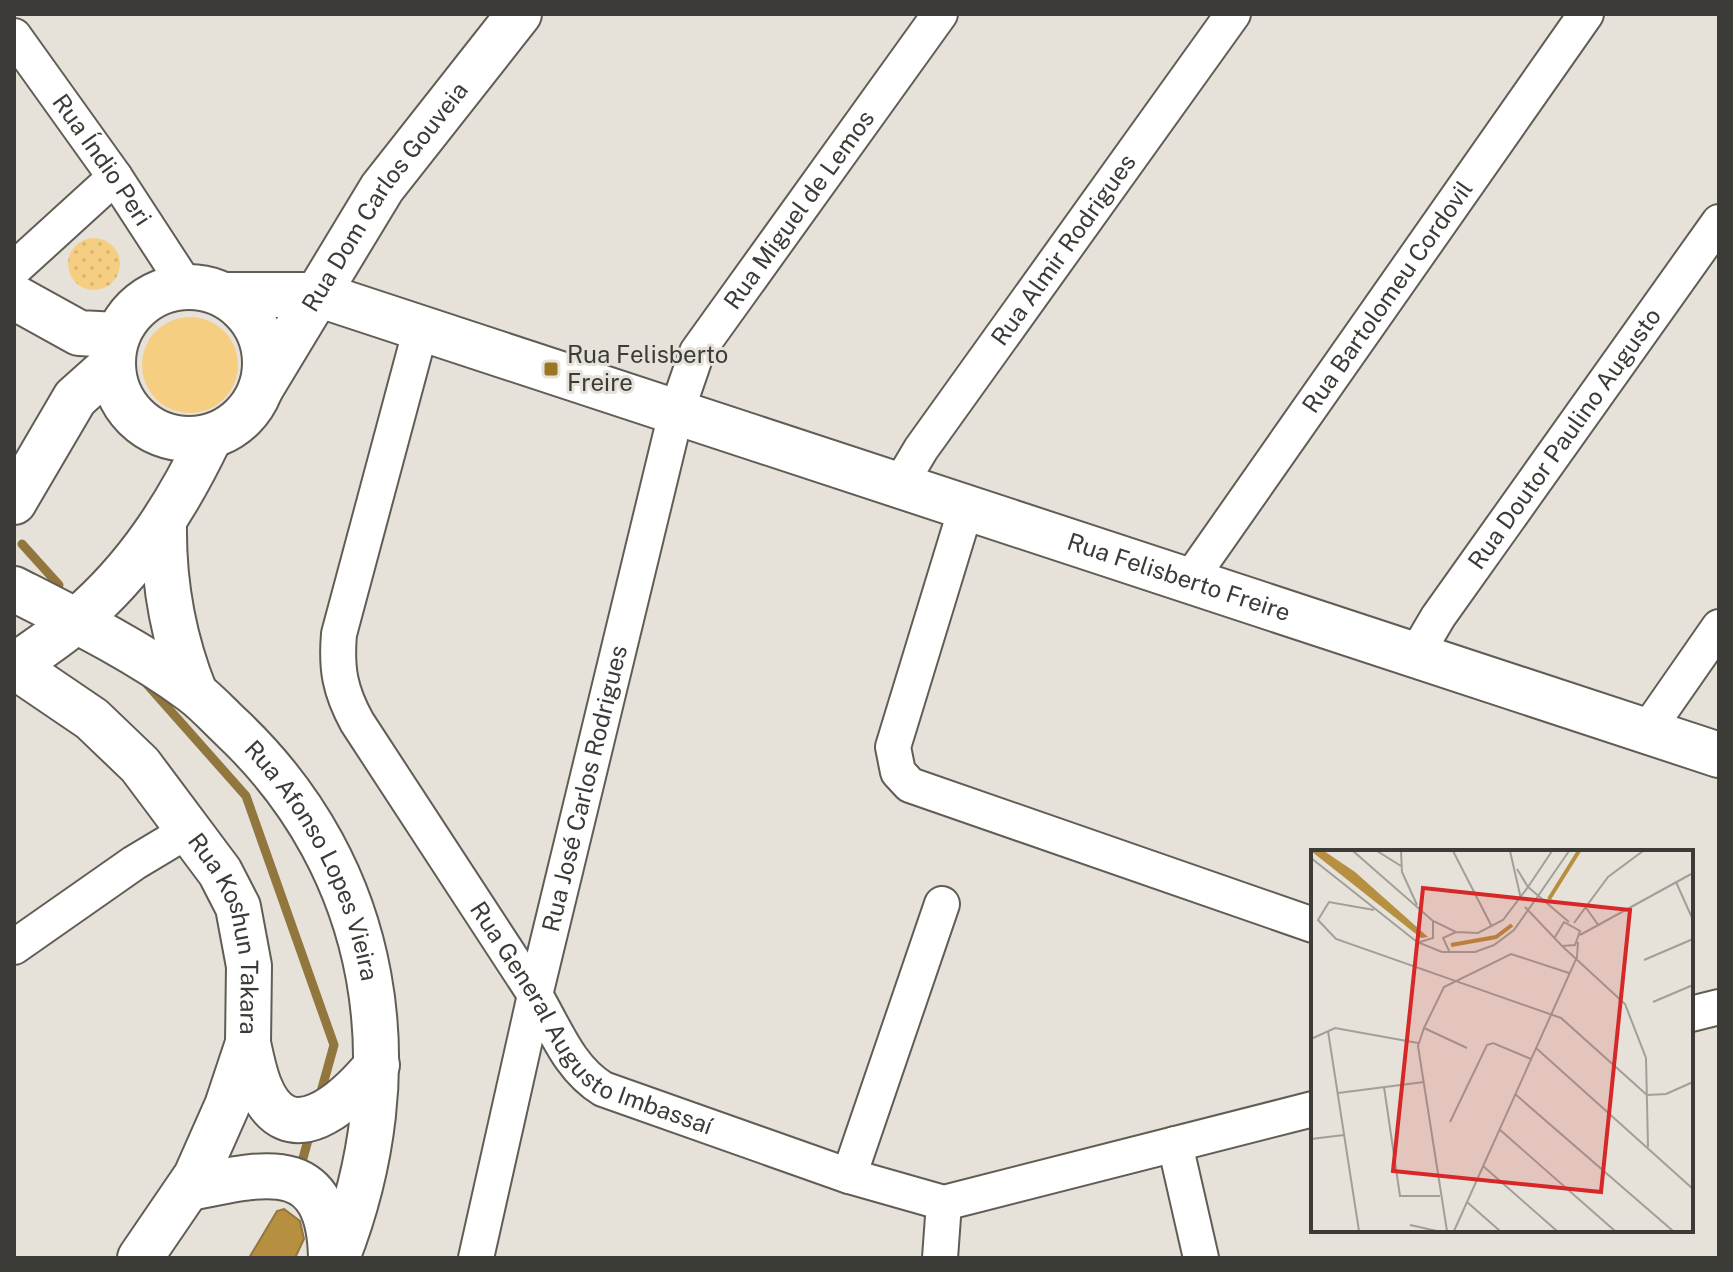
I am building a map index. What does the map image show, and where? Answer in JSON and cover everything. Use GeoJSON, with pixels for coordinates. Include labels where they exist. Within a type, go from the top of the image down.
{"type":"FeatureCollection","features":[{"type":"Feature","properties":{"kind":"main road","name":"Rua Dom Carlos Gouveia"},"geometry":{"type":"LineString","coordinates":[[261,388],[382,188],[519,14]]}},
{"type":"Feature","properties":{"kind":"main road","name":"Rua Felisberto Freire"},"geometry":{"type":"LineString","coordinates":[[205,290],[320,295],[1719,755]]}},
{"type":"Feature","properties":{"kind":"main road"},"geometry":{"type":"LineString","coordinates":[[14,502],[75,398],[114,350],[133,310],[157,293],[205,290],[245,312],[260,335],[265,362],[261,388],[241,418],[210,437],[183,440],[155,433],[133,416],[117,393],[114,350]]}},
{"type":"Feature","properties":{"kind":"main road"},"geometry":{"type":"LineString","coordinates":[[14,297],[114,350]]}},
{"type":"Feature","properties":{"kind":"main road"},"geometry":{"type":"LineString","coordinates":[[14,666],[78,619],[164,524],[210,437]]}},
{"type":"Feature","properties":{"kind":"main road"},"geometry":{"type":"LineString","coordinates":[[164,524],[163,553],[171,620],[195,693]]}},
{"type":"Feature","properties":{"kind":"main road","name":"Rua Afonso Lopes Vieira"},"geometry":{"type":"LineString","coordinates":[[14,589],[78,619],[195,693],[265,762],[301,805],[329,854],[355,917],[373,1005],[377,1065],[366,1174],[337,1258]]}},
{"type":"Feature","properties":{"kind":"main road","name":"Rua Koshun Takara"},"geometry":{"type":"LineString","coordinates":[[14,666],[92,719],[140,765],[220,872],[238,907],[249,966],[248,1043],[227,1106],[190,1188],[140,1258]]}},
{"type":"Feature","properties":{"kind":"main road"},"geometry":{"type":"LineString","coordinates":[[248,1043],[260,1086],[270,1103],[291,1118],[308,1119],[328,1113],[354,1093],[377,1065]]}},
{"type":"Feature","properties":{"kind":"main road"},"geometry":{"type":"LineString","coordinates":[[190,1188],[259,1174],[293,1180],[313,1192],[325,1212],[331,1258]]}},
{"type":"Feature","properties":{"kind":"street","name":"Rua Miguel de Lemos"},"geometry":{"type":"LineString","coordinates":[[676,413],[703,340],[940,14]]}},
{"type":"Feature","properties":{"kind":"street","name":"Rua Almir Rodrigues"},"geometry":{"type":"LineString","coordinates":[[899,486],[1233,14]]}},
{"type":"Feature","properties":{"kind":"street","name":"Rua Bartolomeu Cordovil"},"geometry":{"type":"LineString","coordinates":[[1188,582],[1586,14]]}},
{"type":"Feature","properties":{"kind":"street","name":"Rua Índio Peri"},"geometry":{"type":"LineString","coordinates":[[14,36],[115,177],[205,290]]}},
{"type":"Feature","properties":{"kind":"street"},"geometry":{"type":"LineString","coordinates":[[14,269],[115,177]]}},
{"type":"Feature","properties":{"kind":"street","name":"Rua Doutor Paulino Augusto"},"geometry":{"type":"LineString","coordinates":[[1415,656],[1438,617],[1719,222]]}},
{"type":"Feature","properties":{"kind":"street","name":"Rua General Augusto Imbassaí"},"geometry":{"type":"LineString","coordinates":[[421,328],[350,583],[339,634],[336,669],[342,693],[357,722],[535,995],[577,1067],[603,1089],[849,1176],[944,1203]]}},
{"type":"Feature","properties":{"kind":"street","name":"Rua José Carlos Rodrigues"},"geometry":{"type":"LineString","coordinates":[[476,1258],[535,995],[676,413]]}},
{"type":"Feature","properties":{"kind":"street"},"geometry":{"type":"LineString","coordinates":[[966,508],[893,747],[898,772],[910,785],[1311,924]]}},
{"type":"Feature","properties":{"kind":"street"},"geometry":{"type":"LineString","coordinates":[[1646,732],[1719,627]]}},
{"type":"Feature","properties":{"kind":"street"},"geometry":{"type":"LineString","coordinates":[[14,947],[134,863],[189,830]]}},
{"type":"Feature","properties":{"kind":"street"},"geometry":{"type":"LineString","coordinates":[[849,1176],[942,904]]}},
{"type":"Feature","properties":{"kind":"street"},"geometry":{"type":"LineString","coordinates":[[1693,1014],[1719,1007]]}},
{"type":"Feature","properties":{"kind":"street"},"geometry":{"type":"LineString","coordinates":[[940,1258],[944,1203],[1311,1110]]}},
{"type":"Feature","properties":{"kind":"street"},"geometry":{"type":"LineString","coordinates":[[1175,1144],[1201,1258]]}},
{"type":"Feature","properties":{"kind":"shaded area"},"geometry":{"type":"Polygon","coordinates":[[[94,238],[112,246],[120,264],[112,282],[94,290],[76,282],[68,264],[76,246],[94,238]]]}},
{"type":"Feature","properties":{"kind":"shaded area"},"geometry":{"type":"Polygon","coordinates":[[[190,317],[208,321],[224,331],[234,347],[238,365],[234,383],[224,399],[208,409],[190,413],[172,409],[156,399],[146,383],[142,365],[146,347],[156,331],[172,321],[190,317]]]}},
{"type":"Feature","properties":{"kind":"shaded area"},"geometry":{"type":"Polygon","coordinates":[[[284,1209],[300,1221],[304,1239],[295,1258],[249,1258],[277,1211],[284,1209]]]}},
{"type":"Feature","properties":{"kind":"waterway"},"geometry":{"type":"LineString","coordinates":[[22,544],[59,585]]}},
{"type":"Feature","properties":{"kind":"waterway"},"geometry":{"type":"LineString","coordinates":[[145,682],[246,796],[334,1045],[319,1099]]}},
{"type":"Feature","properties":{"kind":"waterway"},"geometry":{"type":"LineString","coordinates":[[299,1173],[311,1129]]}},
{"type":"Feature","properties":{"kind":"place","name":"Rua Felisberto Freire"},"geometry":{"type":"Point","coordinates":[551,369]}}]}
